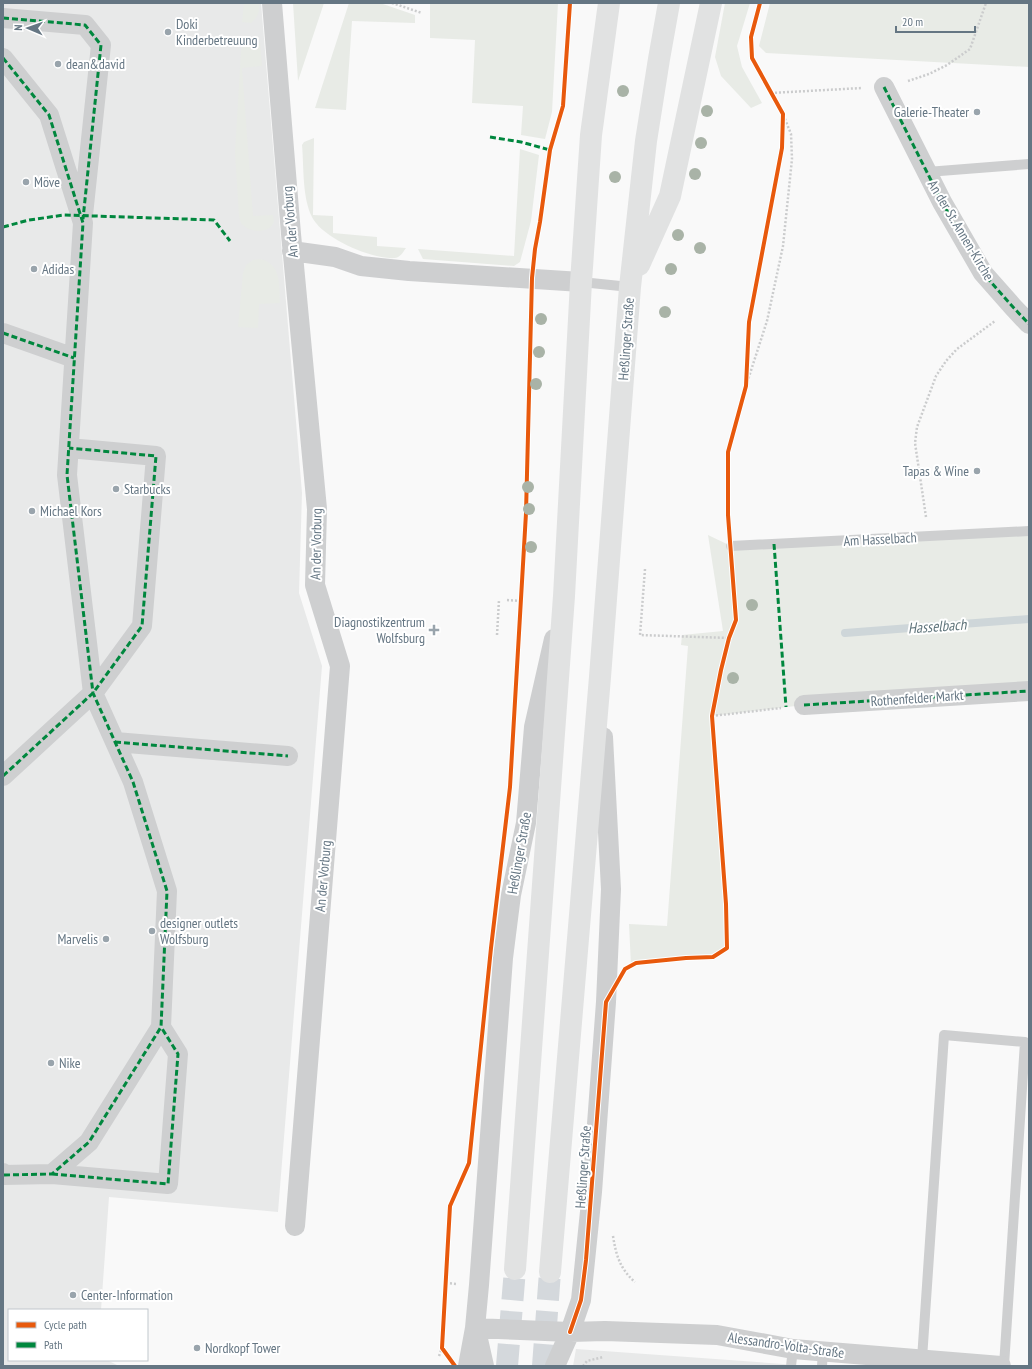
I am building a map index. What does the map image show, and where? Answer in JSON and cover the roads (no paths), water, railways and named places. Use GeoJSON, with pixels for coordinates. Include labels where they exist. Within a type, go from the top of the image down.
{"type":"FeatureCollection","features":[{"type":"Feature","properties":{"kind":"main road","name":"Heßlinger Straße"},"geometry":{"type":"LineString","coordinates":[[515,1269],[564,596],[592,135],[609,3]]}},
{"type":"Feature","properties":{"kind":"main road","name":"Heßlinger Straße"},"geometry":{"type":"LineString","coordinates":[[550,1272],[600,677],[630,287],[646,141],[669,3]]}},
{"type":"Feature","properties":{"kind":"main road"},"geometry":{"type":"LineString","coordinates":[[630,287],[670,196],[711,3]]}},
{"type":"Feature","properties":{"kind":"street","name":"An der Vorburg"},"geometry":{"type":"LineString","coordinates":[[272,3],[292,251],[317,509],[315,585],[340,666],[294,1226]]}},
{"type":"Feature","properties":{"kind":"street"},"geometry":{"type":"LineString","coordinates":[[3,18],[85,25],[101,45],[83,223],[67,475],[93,693],[133,782],[167,891],[161,1027],[89,1142],[52,1174]]}},
{"type":"Feature","properties":{"kind":"street"},"geometry":{"type":"LineString","coordinates":[[3,58],[49,115],[83,223]]}},
{"type":"Feature","properties":{"kind":"street","name":"An der St. Annen-Kirche"},"geometry":{"type":"LineString","coordinates":[[884,87],[927,172],[983,273],[1029,324]]}},
{"type":"Feature","properties":{"kind":"street"},"geometry":{"type":"LineString","coordinates":[[292,251],[335,257],[361,266],[582,282]]}},
{"type":"Feature","properties":{"kind":"street"},"geometry":{"type":"LineString","coordinates":[[3,333],[74,358]]}},
{"type":"Feature","properties":{"kind":"street"},"geometry":{"type":"LineString","coordinates":[[3,776],[93,693],[142,626],[156,456],[69,448]]}},
{"type":"Feature","properties":{"kind":"street","name":"Heßlinger Straße"},"geometry":{"type":"LineString","coordinates":[[468,1366],[475,1328],[503,958],[511,895],[526,823],[534,727],[564,596]]}},
{"type":"Feature","properties":{"kind":"street","name":"Heßlinger Straße"},"geometry":{"type":"LineString","coordinates":[[555,1366],[570,1332],[581,1300],[587,1252],[606,1002],[611,890],[600,677]]}},
{"type":"Feature","properties":{"kind":"street","name":"Rothenfelder Markt"},"geometry":{"type":"LineString","coordinates":[[804,705],[1029,691]]}},
{"type":"Feature","properties":{"kind":"street"},"geometry":{"type":"LineString","coordinates":[[115,742],[288,756]]}},
{"type":"Feature","properties":{"kind":"street"},"geometry":{"type":"LineString","coordinates":[[3,1173],[4,1175],[52,1174],[168,1184],[178,1054],[161,1027]]}},
{"type":"Feature","properties":{"kind":"street"},"geometry":{"type":"LineString","coordinates":[[475,1328],[570,1332]]}},
{"type":"Feature","properties":{"kind":"street","name":"Heßlinger Straße"},"geometry":{"type":"LineString","coordinates":[[475,1328],[484,1366]]}},
{"type":"Feature","properties":{"kind":"street","name":"Alessandro-Volta-Straße"},"geometry":{"type":"LineString","coordinates":[[570,1332],[605,1331],[717,1335],[792,1357],[823,1359],[922,1359],[1003,1366]]}},
{"type":"Feature","properties":{"kind":"lane","name":"An der St. Annen-Kirche"},"geometry":{"type":"LineString","coordinates":[[927,172],[1029,164]]}},
{"type":"Feature","properties":{"kind":"lane"},"geometry":{"type":"LineString","coordinates":[[582,282],[630,287]]}},
{"type":"Feature","properties":{"kind":"lane","name":"Am Hasselbach"},"geometry":{"type":"LineString","coordinates":[[731,546],[1029,531]]}},
{"type":"Feature","properties":{"kind":"lane"},"geometry":{"type":"LineString","coordinates":[[922,1359],[944,1035],[1025,1042],[1003,1366]]}},
{"type":"Feature","properties":{"kind":"waterway","name":"Hasselbach"},"geometry":{"type":"LineString","coordinates":[[845,633],[1029,619]]}},
{"type":"Feature","properties":{"kind":"tunnel"},"geometry":{"type":"LineString","coordinates":[[507,1366],[515,1269]]}},
{"type":"Feature","properties":{"kind":"tunnel"},"geometry":{"type":"LineString","coordinates":[[543,1366],[550,1272]]}},
{"type":"Feature","properties":{"kind":"place","name":"Doki Kinderbetreuung"},"geometry":{"type":"Point","coordinates":[168,32]}},
{"type":"Feature","properties":{"kind":"place","name":"dean&david"},"geometry":{"type":"Point","coordinates":[58,64]}},
{"type":"Feature","properties":{"kind":"place","name":"Galerie-Theater"},"geometry":{"type":"Point","coordinates":[977,112]}},
{"type":"Feature","properties":{"kind":"place","name":"Möve"},"geometry":{"type":"Point","coordinates":[26,182]}},
{"type":"Feature","properties":{"kind":"place","name":"Adidas"},"geometry":{"type":"Point","coordinates":[34,269]}},
{"type":"Feature","properties":{"kind":"place","name":"Tapas & Wine"},"geometry":{"type":"Point","coordinates":[977,471]}},
{"type":"Feature","properties":{"kind":"place","name":"Starbucks"},"geometry":{"type":"Point","coordinates":[116,489]}},
{"type":"Feature","properties":{"kind":"place","name":"Michael Kors"},"geometry":{"type":"Point","coordinates":[32,511]}},
{"type":"Feature","properties":{"kind":"place","name":"Diagnostikzentrum Wolfsburg"},"geometry":{"type":"Point","coordinates":[434,630]}},
{"type":"Feature","properties":{"kind":"place","name":"designer outlets Wolfsburg"},"geometry":{"type":"Point","coordinates":[152,931]}},
{"type":"Feature","properties":{"kind":"place","name":"Marvelis"},"geometry":{"type":"Point","coordinates":[106,939]}},
{"type":"Feature","properties":{"kind":"place","name":"Nike"},"geometry":{"type":"Point","coordinates":[51,1063]}},
{"type":"Feature","properties":{"kind":"place","name":"Center-Information"},"geometry":{"type":"Point","coordinates":[73,1295]}},
{"type":"Feature","properties":{"kind":"place","name":"Nordkopf Tower"},"geometry":{"type":"Point","coordinates":[197,1348]}}]}
